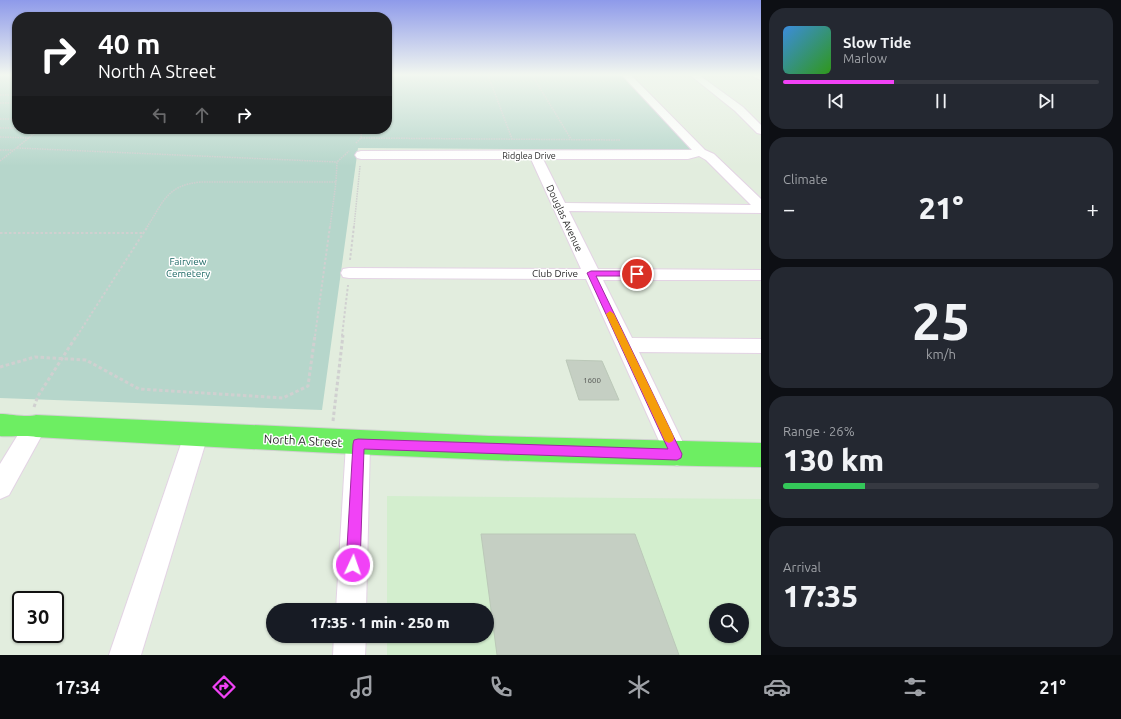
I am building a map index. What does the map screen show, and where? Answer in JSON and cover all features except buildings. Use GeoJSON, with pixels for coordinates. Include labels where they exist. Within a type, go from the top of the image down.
{"type":"FeatureCollection","features":[{"type":"Feature","properties":{"kind":"main road","name":"North A Street"},"geometry":{"type":"LineString","coordinates":[[0,425],[358,444],[677,454],[761,455]]}},
{"type":"Feature","properties":{"kind":"street"},"geometry":{"type":"LineString","coordinates":[[656,106],[699,150],[697,152],[710,157],[761,208]]}},
{"type":"Feature","properties":{"kind":"street"},"geometry":{"type":"LineString","coordinates":[[733,106],[761,131]]}},
{"type":"Feature","properties":{"kind":"street"},"geometry":{"type":"LineString","coordinates":[[745,115],[761,115]]}},
{"type":"Feature","properties":{"kind":"street","name":"Ridglea Drive"},"geometry":{"type":"LineString","coordinates":[[361,156],[688,155],[697,152]]}},
{"type":"Feature","properties":{"kind":"street","name":"Douglas Avenue"},"geometry":{"type":"LineString","coordinates":[[536,156],[677,454]]}},
{"type":"Feature","properties":{"kind":"street"},"geometry":{"type":"LineString","coordinates":[[560,207],[761,208]]}},
{"type":"Feature","properties":{"kind":"street","name":"Club Drive"},"geometry":{"type":"LineString","coordinates":[[349,273],[761,274]]}},
{"type":"Feature","properties":{"kind":"street"},"geometry":{"type":"LineString","coordinates":[[625,345],[761,346]]}},
{"type":"Feature","properties":{"kind":"street"},"geometry":{"type":"LineString","coordinates":[[0,487],[31,426]]}},
{"type":"Feature","properties":{"kind":"street"},"geometry":{"type":"LineString","coordinates":[[125,655],[196,435]]}},
{"type":"Feature","properties":{"kind":"street"},"geometry":{"type":"LineString","coordinates":[[351,603],[358,444]]}},
{"type":"Feature","properties":{"kind":"street"},"geometry":{"type":"LineString","coordinates":[[349,655],[350,643]]}},
{"type":"Feature","properties":{"kind":"path"},"geometry":{"type":"LineString","coordinates":[[499,106],[512,139]]}},
{"type":"Feature","properties":{"kind":"path"},"geometry":{"type":"LineString","coordinates":[[550,106],[571,140]]}},
{"type":"Feature","properties":{"kind":"path"},"geometry":{"type":"LineString","coordinates":[[0,119],[12,119]]}},
{"type":"Feature","properties":{"kind":"path"},"geometry":{"type":"LineString","coordinates":[[0,128],[12,128]]}},
{"type":"Feature","properties":{"kind":"path"},"geometry":{"type":"LineString","coordinates":[[0,161],[34,134]]}},
{"type":"Feature","properties":{"kind":"path"},"geometry":{"type":"LineString","coordinates":[[0,367],[36,358],[86,360],[139,390],[283,398],[308,386],[336,182],[337,162],[361,138],[361,134]]}},
{"type":"Feature","properties":{"kind":"path"},"geometry":{"type":"LineString","coordinates":[[0,137],[30,138]]}},
{"type":"Feature","properties":{"kind":"path"},"geometry":{"type":"LineString","coordinates":[[361,138],[624,140]]}},
{"type":"Feature","properties":{"kind":"path"},"geometry":{"type":"LineString","coordinates":[[17,148],[337,162]]}},
{"type":"Feature","properties":{"kind":"path"},"geometry":{"type":"LineString","coordinates":[[0,150],[14,150]]}},
{"type":"Feature","properties":{"kind":"path"},"geometry":{"type":"LineString","coordinates":[[330,442],[361,156]]}},
{"type":"Feature","properties":{"kind":"path"},"geometry":{"type":"LineString","coordinates":[[31,426],[38,396],[168,194],[176,187],[188,183],[336,182]]}},
{"type":"Feature","properties":{"kind":"path"},"geometry":{"type":"LineString","coordinates":[[0,233],[143,233]]}},
{"type":"Feature","properties":{"kind":"shaded area"},"geometry":{"type":"Polygon","coordinates":[[[387,496],[761,499],[761,655],[387,655],[387,643],[494,643],[494,603],[387,603],[387,496]]]}},
{"type":"Feature","properties":{"kind":"green space","name":"Fairview Cemetery"},"geometry":{"type":"Polygon","coordinates":[[[0,106],[12,106],[12,134],[392,134],[392,106],[653,106],[696,150],[358,148],[322,410],[0,398],[0,106]]]}},
{"type":"Feature","properties":{"kind":"slow traffic"},"geometry":{"type":"LineString","coordinates":[[610,314],[669,438]]}},
{"type":"Feature","properties":{"kind":"route"},"geometry":{"type":"LineString","coordinates":[[353,565],[358,444],[677,454],[591,273],[637,274]]}}]}
